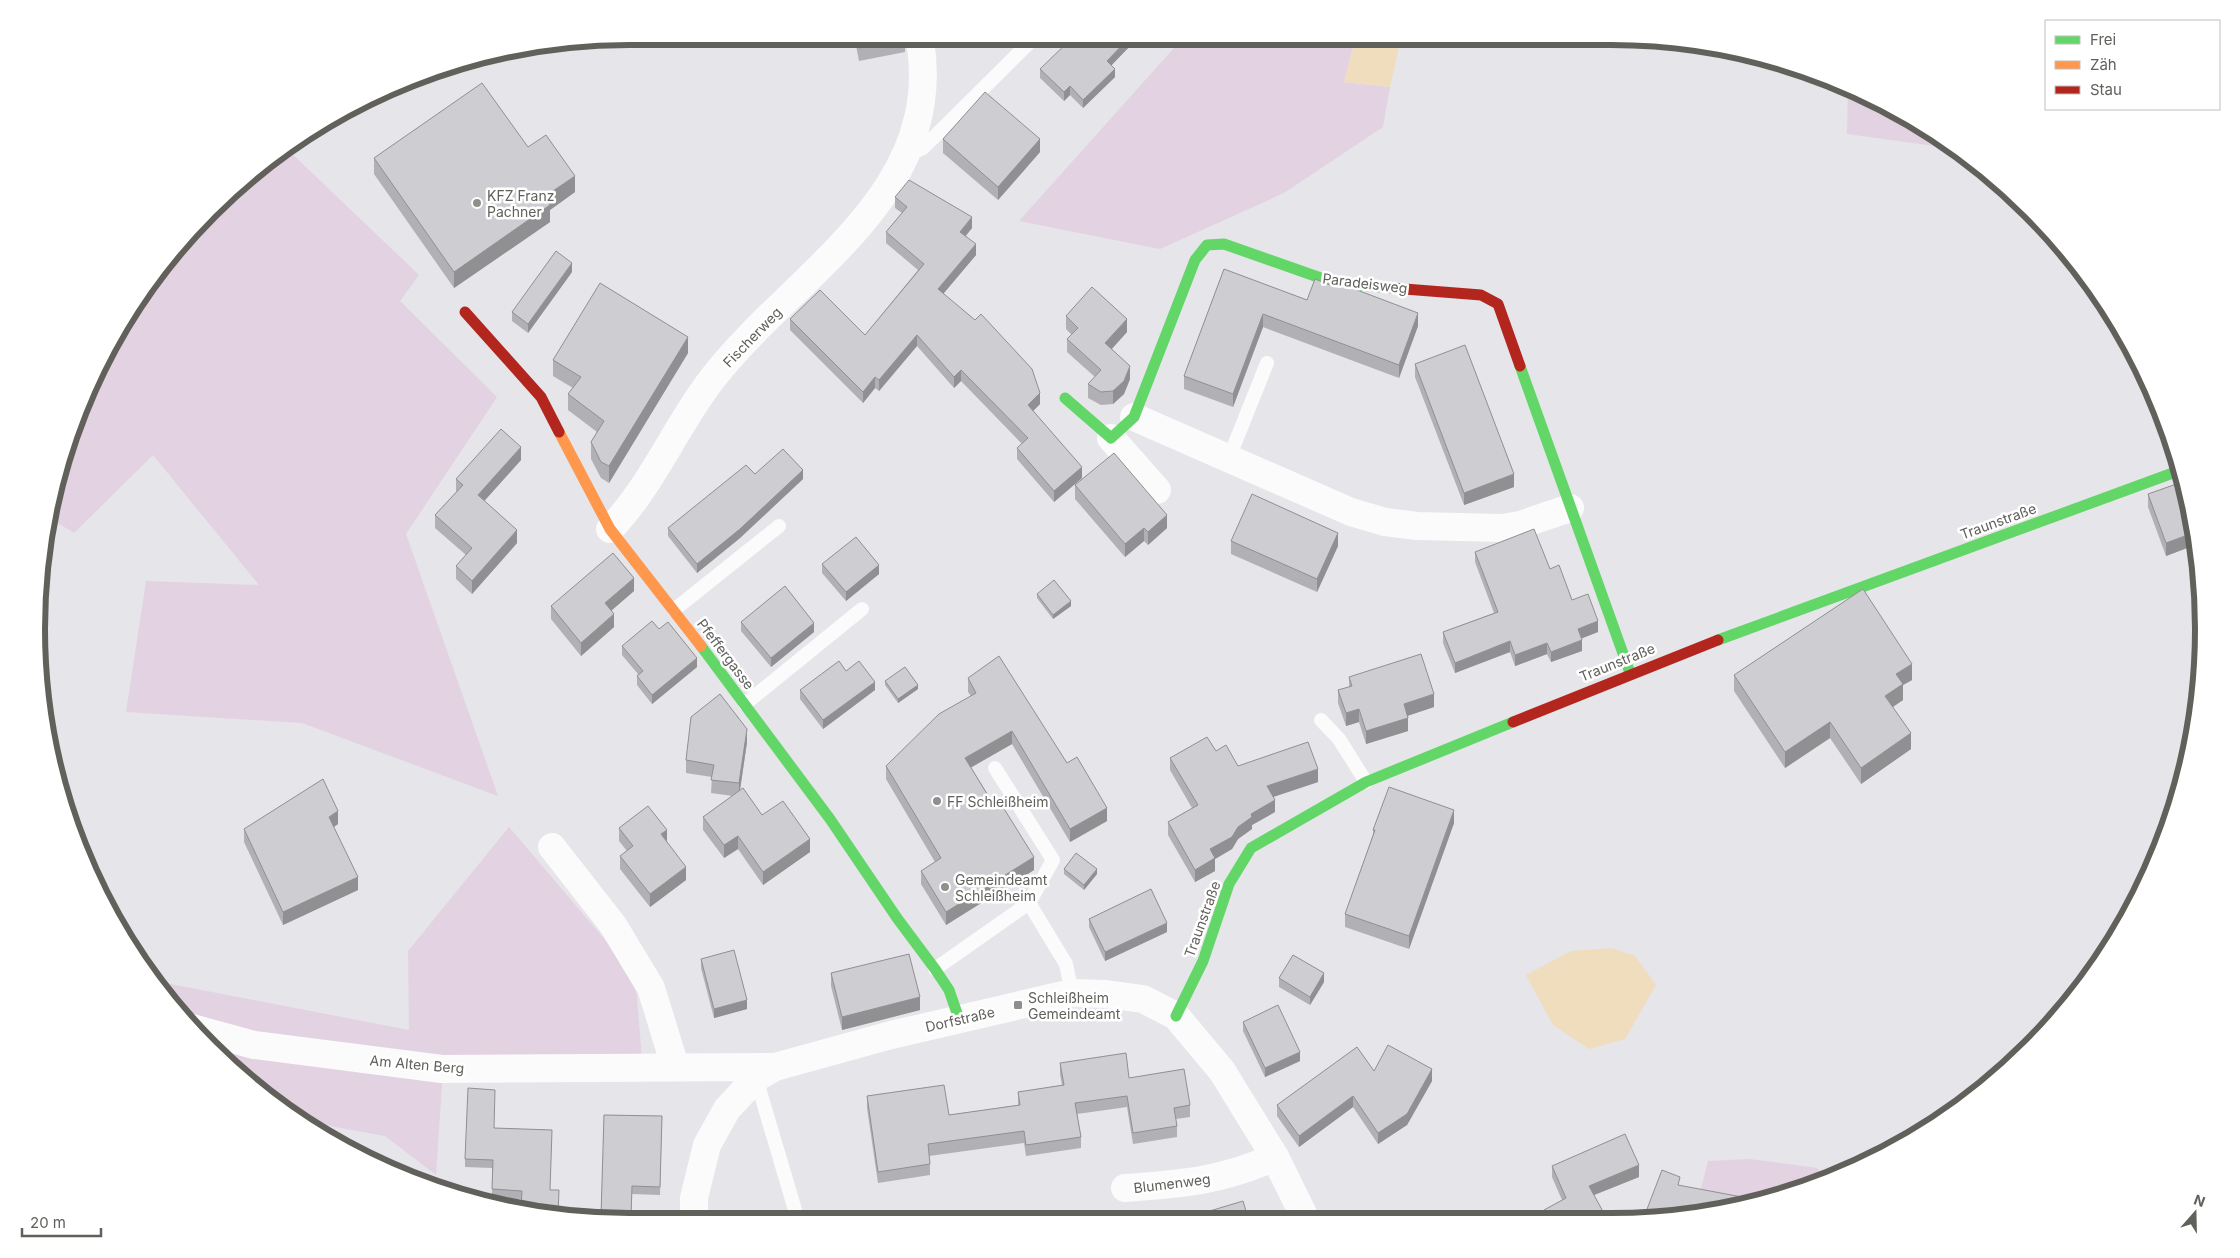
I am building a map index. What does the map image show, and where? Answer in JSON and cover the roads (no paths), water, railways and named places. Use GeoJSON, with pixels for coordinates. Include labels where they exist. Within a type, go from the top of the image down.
{"type":"FeatureCollection","features":[{"type":"Feature","properties":{"kind":"street","name":"Fischerweg"},"geometry":{"type":"LineString","coordinates":[[610,529],[634,501],[711,380],[736,352],[856,231],[878,203],[906,156],[919,113],[924,86],[920,45]]}},
{"type":"Feature","properties":{"kind":"street","name":"Paradeisweg"},"geometry":{"type":"LineString","coordinates":[[1112,438],[1134,418],[1195,260],[1207,245],[1224,244],[1334,283],[1481,294],[1498,304],[1630,673]]}},
{"type":"Feature","properties":{"kind":"street","name":"Pfeffergasse"},"geometry":{"type":"LineString","coordinates":[[465,312],[541,397],[610,529],[674,610],[830,819],[897,918],[936,969],[949,990],[960,1019]]}},
{"type":"Feature","properties":{"kind":"street"},"geometry":{"type":"LineString","coordinates":[[1065,398],[1112,438],[1156,490]]}},
{"type":"Feature","properties":{"kind":"street"},"geometry":{"type":"LineString","coordinates":[[1134,418],[1351,512],[1385,522],[1409,525],[1502,528],[1520,525],[1570,508]]}},
{"type":"Feature","properties":{"kind":"street","name":"Traunstraße"},"geometry":{"type":"LineString","coordinates":[[1176,1016],[1203,962],[1229,884],[1251,848],[1366,782],[1630,673],[2173,473]]}},
{"type":"Feature","properties":{"kind":"street"},"geometry":{"type":"LineString","coordinates":[[552,847],[613,925],[651,988],[675,1066]]}},
{"type":"Feature","properties":{"kind":"street","name":"Dorfstraße"},"geometry":{"type":"LineString","coordinates":[[766,1072],[960,1019],[1072,993],[1106,994],[1143,999],[1176,1016],[1222,1071],[1275,1157],[1303,1213]]}},
{"type":"Feature","properties":{"kind":"street","name":"Am Alten Berg"},"geometry":{"type":"LineString","coordinates":[[207,1032],[254,1045],[442,1069],[675,1066],[766,1072]]}},
{"type":"Feature","properties":{"kind":"street"},"geometry":{"type":"LineString","coordinates":[[694,1213],[694,1198],[707,1145],[727,1109],[766,1072]]}},
{"type":"Feature","properties":{"kind":"street","name":"Blumenweg"},"geometry":{"type":"LineString","coordinates":[[1125,1188],[1192,1183],[1243,1171],[1275,1157]]}},
{"type":"Feature","properties":{"kind":"lane","name":"Fischerweg"},"geometry":{"type":"LineString","coordinates":[[906,156],[923,148],[1027,45]]}},
{"type":"Feature","properties":{"kind":"lane"},"geometry":{"type":"LineString","coordinates":[[1229,458],[1267,363]]}},
{"type":"Feature","properties":{"kind":"lane"},"geometry":{"type":"LineString","coordinates":[[674,610],[779,526]]}},
{"type":"Feature","properties":{"kind":"lane"},"geometry":{"type":"LineString","coordinates":[[745,704],[862,609]]}},
{"type":"Feature","properties":{"kind":"lane"},"geometry":{"type":"LineString","coordinates":[[1321,720],[1339,739],[1366,782]]}},
{"type":"Feature","properties":{"kind":"lane"},"geometry":{"type":"LineString","coordinates":[[936,969],[1028,903],[1053,860],[995,768]]}},
{"type":"Feature","properties":{"kind":"lane"},"geometry":{"type":"LineString","coordinates":[[1028,903],[1066,964],[1072,993]]}},
{"type":"Feature","properties":{"kind":"lane"},"geometry":{"type":"LineString","coordinates":[[766,1072],[796,1213]]}},
{"type":"Feature","properties":{"kind":"place","name":"KFZ Franz Pachner"},"geometry":{"type":"Point","coordinates":[477,203]}},
{"type":"Feature","properties":{"kind":"place","name":"FF Schleißheim"},"geometry":{"type":"Point","coordinates":[937,801]}},
{"type":"Feature","properties":{"kind":"place","name":"Gemeindeamt Schleißheim"},"geometry":{"type":"Point","coordinates":[945,887]}},
{"type":"Feature","properties":{"kind":"place","name":"Schleißheim Gemeindeamt"},"geometry":{"type":"Point","coordinates":[1018,1005]}}]}
